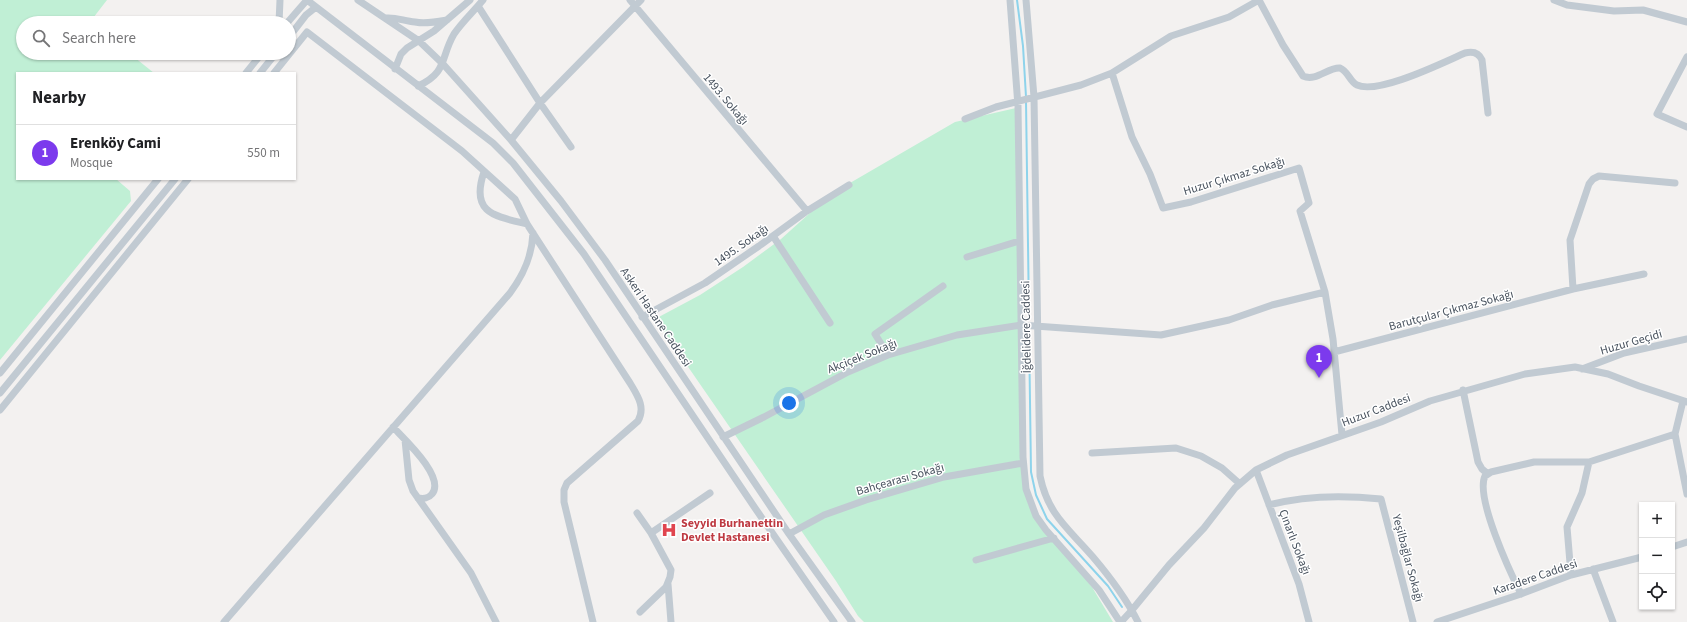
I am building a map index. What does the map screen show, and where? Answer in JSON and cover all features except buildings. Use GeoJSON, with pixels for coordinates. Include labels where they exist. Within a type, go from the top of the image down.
{"type":"FeatureCollection","features":[{"type":"Feature","properties":{"kind":"street"},"geometry":{"type":"LineString","coordinates":[[279,16],[280,0]]}},
{"type":"Feature","properties":{"kind":"street"},"geometry":{"type":"LineString","coordinates":[[293,16],[307,0]]}},
{"type":"Feature","properties":{"kind":"street","name":"Askeri Hastane Caddesi"},"geometry":{"type":"LineString","coordinates":[[307,0],[505,154],[571,237],[594,269],[834,622]]}},
{"type":"Feature","properties":{"kind":"street","name":"Askeri Hastane Caddesi"},"geometry":{"type":"LineString","coordinates":[[358,0],[419,41],[443,64],[511,140],[592,243],[789,534],[852,622]]}},
{"type":"Feature","properties":{"kind":"street"},"geometry":{"type":"LineString","coordinates":[[395,69],[404,51],[447,20],[470,0]]}},
{"type":"Feature","properties":{"kind":"street","name":"1493. Sokağı"},"geometry":{"type":"LineString","coordinates":[[630,0],[806,211]]}},
{"type":"Feature","properties":{"kind":"street"},"geometry":{"type":"LineString","coordinates":[[511,140],[540,103],[640,0]]}},
{"type":"Feature","properties":{"kind":"street","name":"İğdelidere Caddesi"},"geometry":{"type":"LineString","coordinates":[[1010,0],[1018,101],[1023,463],[1026,489],[1032,507],[1041,523],[1099,590],[1120,622]]}},
{"type":"Feature","properties":{"kind":"street","name":"İğdelidere Caddesi"},"geometry":{"type":"LineString","coordinates":[[1026,0],[1034,97],[1039,466],[1044,493],[1054,514],[1112,580],[1132,610],[1138,622]]}},
{"type":"Feature","properties":{"kind":"street"},"geometry":{"type":"LineString","coordinates":[[965,119],[996,106],[1081,85],[1112,74],[1171,36],[1229,17],[1259,0],[1283,45],[1303,76],[1312,77],[1335,68],[1340,68],[1356,85],[1378,86],[1397,82],[1465,53],[1472,52],[1479,55],[1482,60],[1488,113]]}},
{"type":"Feature","properties":{"kind":"street"},"geometry":{"type":"LineString","coordinates":[[1554,0],[1567,6],[1614,11],[1643,10],[1687,22]]}},
{"type":"Feature","properties":{"kind":"street"},"geometry":{"type":"LineString","coordinates":[[418,86],[431,79],[443,64],[455,34],[481,3],[540,103],[572,148]]}},
{"type":"Feature","properties":{"kind":"street"},"geometry":{"type":"LineString","coordinates":[[296,28],[306,15],[316,7]]}},
{"type":"Feature","properties":{"kind":"street"},"geometry":{"type":"LineString","coordinates":[[386,18],[395,17],[406,21],[422,23],[447,20]]}},
{"type":"Feature","properties":{"kind":"street"},"geometry":{"type":"LineString","coordinates":[[296,46],[307,32],[446,138],[515,199],[527,224],[630,383],[642,407],[641,414],[636,424],[567,483],[564,490],[564,502],[593,622]]}},
{"type":"Feature","properties":{"kind":"street"},"geometry":{"type":"LineString","coordinates":[[1687,57],[1656,114],[1687,127]]}},
{"type":"Feature","properties":{"kind":"street"},"geometry":{"type":"LineString","coordinates":[[247,72],[256,60]]}},
{"type":"Feature","properties":{"kind":"street"},"geometry":{"type":"LineString","coordinates":[[261,72],[270,60]]}},
{"type":"Feature","properties":{"kind":"street"},"geometry":{"type":"LineString","coordinates":[[275,72],[284,60]]}},
{"type":"Feature","properties":{"kind":"street","name":"Huzur Çıkmaz Sokağı"},"geometry":{"type":"LineString","coordinates":[[1112,74],[1132,137],[1150,174],[1163,208],[1192,202],[1299,168],[1309,203],[1300,211],[1325,292],[1334,352],[1342,435]]}},
{"type":"Feature","properties":{"kind":"street"},"geometry":{"type":"LineString","coordinates":[[484,172],[479,196],[483,205],[497,216],[527,224]]}},
{"type":"Feature","properties":{"kind":"street"},"geometry":{"type":"LineString","coordinates":[[1573,289],[1570,240],[1589,184],[1593,179],[1599,176],[1675,184]]}},
{"type":"Feature","properties":{"kind":"street"},"geometry":{"type":"LineString","coordinates":[[0,373],[157,180]]}},
{"type":"Feature","properties":{"kind":"street"},"geometry":{"type":"LineString","coordinates":[[0,393],[174,180]]}},
{"type":"Feature","properties":{"kind":"street"},"geometry":{"type":"LineString","coordinates":[[0,410],[187,180]]}},
{"type":"Feature","properties":{"kind":"street","name":"1495. Sokağı"},"geometry":{"type":"LineString","coordinates":[[642,317],[705,283],[773,236],[806,211],[849,185]]}},
{"type":"Feature","properties":{"kind":"street"},"geometry":{"type":"LineString","coordinates":[[226,621],[513,289],[524,272],[529,260],[533,233]]}},
{"type":"Feature","properties":{"kind":"street"},"geometry":{"type":"LineString","coordinates":[[773,236],[830,323]]}},
{"type":"Feature","properties":{"kind":"street"},"geometry":{"type":"LineString","coordinates":[[967,257],[1019,241]]}},
{"type":"Feature","properties":{"kind":"street","name":"Barutçular Çıkmaz Sokağı"},"geometry":{"type":"LineString","coordinates":[[1334,352],[1573,289],[1644,274]]}},
{"type":"Feature","properties":{"kind":"street"},"geometry":{"type":"LineString","coordinates":[[888,355],[875,334],[943,286]]}},
{"type":"Feature","properties":{"kind":"street","name":"Akçiçek Sokağı"},"geometry":{"type":"LineString","coordinates":[[723,437],[764,417],[831,380],[888,355],[958,335],[1021,324],[1161,335],[1229,320],[1272,305],[1325,292]]}},
{"type":"Feature","properties":{"kind":"street","name":"Huzur Geçidi"},"geometry":{"type":"LineString","coordinates":[[1582,369],[1624,353],[1687,339]]}},
{"type":"Feature","properties":{"kind":"street","name":"Huzur Caddesi"},"geometry":{"type":"LineString","coordinates":[[1120,622],[1132,610],[1169,565],[1204,528],[1235,488],[1256,470],[1287,455],[1381,422],[1430,401],[1463,390],[1525,374],[1575,367],[1608,374],[1685,401]]}},
{"type":"Feature","properties":{"kind":"street"},"geometry":{"type":"LineString","coordinates":[[1463,390],[1478,462],[1482,469],[1488,474]]}},
{"type":"Feature","properties":{"kind":"street"},"geometry":{"type":"LineString","coordinates":[[1685,401],[1675,434],[1687,494]]}},
{"type":"Feature","properties":{"kind":"street"},"geometry":{"type":"LineString","coordinates":[[393,427],[428,468],[434,480],[434,489],[432,494],[424,498],[418,498]]}},
{"type":"Feature","properties":{"kind":"street"},"geometry":{"type":"LineString","coordinates":[[1521,594],[1498,540],[1483,492],[1483,482],[1488,474],[1534,462],[1590,462],[1675,434]]}},
{"type":"Feature","properties":{"kind":"street"},"geometry":{"type":"LineString","coordinates":[[405,440],[409,480],[413,491],[471,573],[496,622]]}},
{"type":"Feature","properties":{"kind":"street"},"geometry":{"type":"LineString","coordinates":[[1092,452],[1176,448],[1201,456],[1222,468],[1240,484]]}},
{"type":"Feature","properties":{"kind":"street"},"geometry":{"type":"LineString","coordinates":[[1570,574],[1567,527],[1582,493],[1590,462]]}},
{"type":"Feature","properties":{"kind":"street","name":"Bahçearası Sokağı"},"geometry":{"type":"LineString","coordinates":[[789,534],[824,515],[866,500],[944,477],[1023,463]]}},
{"type":"Feature","properties":{"kind":"street","name":"Çınarlı Sokağı"},"geometry":{"type":"LineString","coordinates":[[1256,470],[1299,584],[1309,622]]}},
{"type":"Feature","properties":{"kind":"street"},"geometry":{"type":"LineString","coordinates":[[651,533],[710,493]]}},
{"type":"Feature","properties":{"kind":"street","name":"Yeşilbağlar Sokağı"},"geometry":{"type":"LineString","coordinates":[[1269,505],[1283,501],[1330,496],[1381,499],[1413,622]]}},
{"type":"Feature","properties":{"kind":"street"},"geometry":{"type":"LineString","coordinates":[[637,513],[651,533],[670,566],[671,574],[668,584],[671,622]]}},
{"type":"Feature","properties":{"kind":"street"},"geometry":{"type":"LineString","coordinates":[[976,560],[1054,538]]}},
{"type":"Feature","properties":{"kind":"street"},"geometry":{"type":"LineString","coordinates":[[1675,546],[1687,542]]}},
{"type":"Feature","properties":{"kind":"street","name":"Karadere Caddesi"},"geometry":{"type":"LineString","coordinates":[[1437,622],[1521,594],[1570,574],[1639,558]]}},
{"type":"Feature","properties":{"kind":"street"},"geometry":{"type":"LineString","coordinates":[[1593,569],[1612,622]]}},
{"type":"Feature","properties":{"kind":"street"},"geometry":{"type":"LineString","coordinates":[[640,612],[668,584]]}},
{"type":"Feature","properties":{"kind":"green space"},"geometry":{"type":"Polygon","coordinates":[[[0,0],[107,0],[95,16],[16,16],[16,60],[138,60],[153,72],[16,72],[16,180],[117,180],[130,191],[131,201],[0,360],[0,0]]]}},
{"type":"Feature","properties":{"kind":"green space"},"geometry":{"type":"Polygon","coordinates":[[[1016,108],[1020,349],[1028,504],[1092,587],[1113,622],[864,622],[858,616],[836,581],[655,319],[700,295],[743,267],[781,239],[831,194],[955,122],[1016,108]]]}},
{"type":"Feature","properties":{"kind":"waterway"},"geometry":{"type":"LineString","coordinates":[[1017,0],[1023,46],[1026,97]]}},
{"type":"Feature","properties":{"kind":"waterway"},"geometry":{"type":"LineString","coordinates":[[1026,101],[1029,316]]}},
{"type":"Feature","properties":{"kind":"waterway"},"geometry":{"type":"LineString","coordinates":[[1029,331],[1031,472],[1036,495],[1047,519],[1108,586],[1122,607]]}},
{"type":"Feature","properties":{"kind":"place","name":"Erenköy Cami"},"geometry":{"type":"Point","coordinates":[1319,378]}},
{"type":"Feature","properties":{"kind":"place","name":"Seyyid Burhanettin Devlet Hastanesi"},"geometry":{"type":"Point","coordinates":[669,530]}}]}
